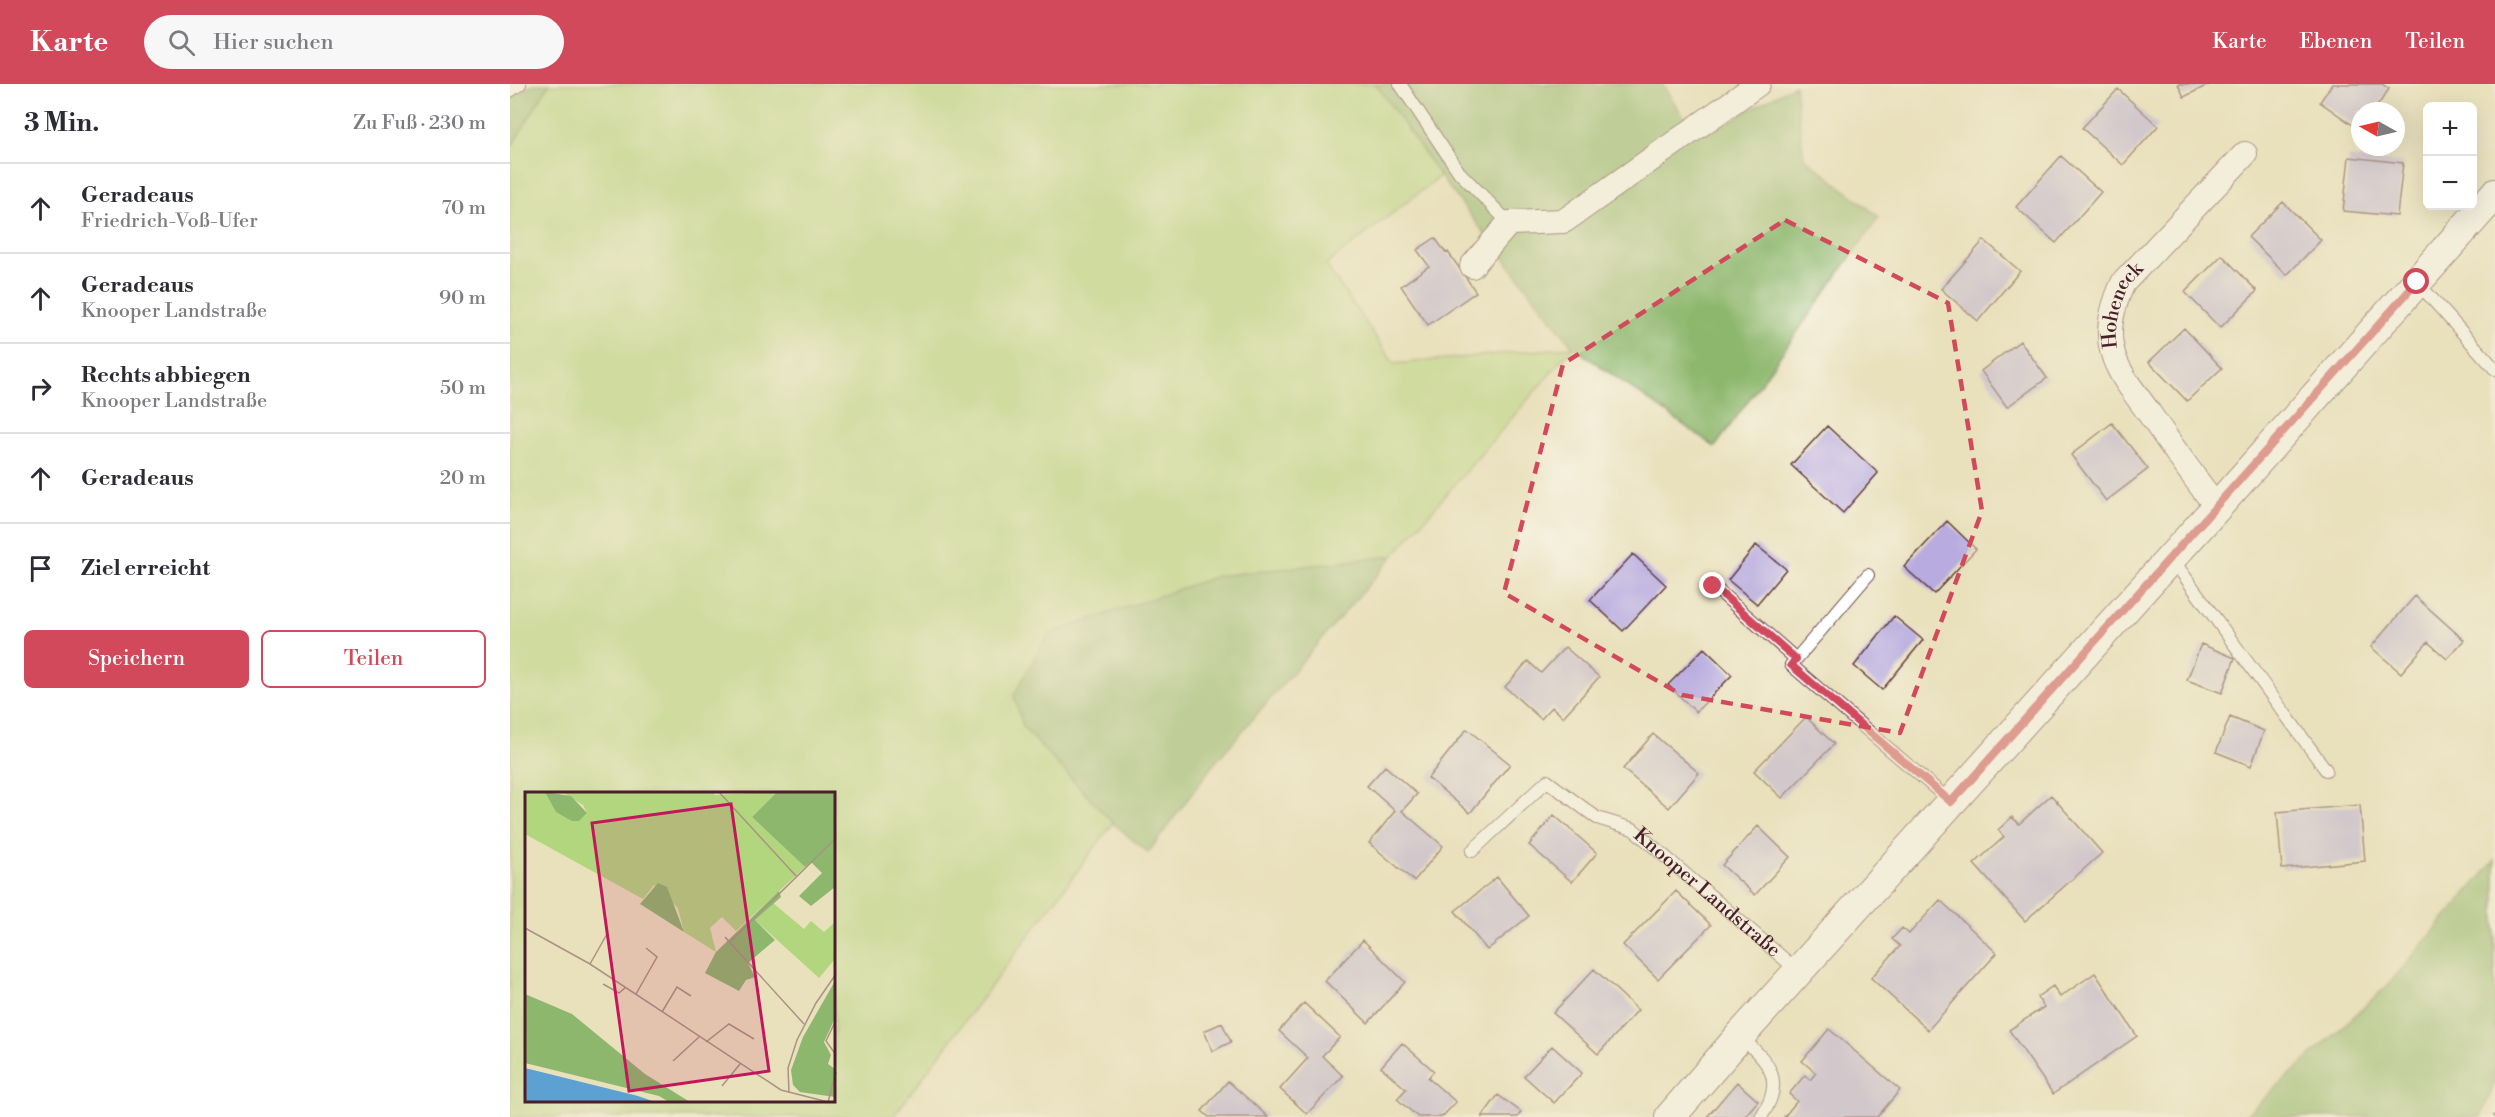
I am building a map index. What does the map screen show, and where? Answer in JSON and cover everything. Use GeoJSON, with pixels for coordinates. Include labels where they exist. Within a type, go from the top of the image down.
{"type":"FeatureCollection","features":[{"type":"Feature","properties":{"kind":"street"},"geometry":{"type":"LineString","coordinates":[[1472,266],[1509,223],[1564,221],[1758,84]]}},
{"type":"Feature","properties":{"kind":"street","name":"Hoheneck"},"geometry":{"type":"LineString","coordinates":[[2217,507],[2123,375],[2111,350],[2111,327],[2114,302],[2123,283],[2245,154]]}},
{"type":"Feature","properties":{"kind":"street","name":"Knooper Landstraße"},"geometry":{"type":"LineString","coordinates":[[1670,1117],[1798,970],[2172,558],[2495,194]]}},
{"type":"Feature","properties":{"kind":"lane"},"geometry":{"type":"LineString","coordinates":[[510,91],[520,84]]}},
{"type":"Feature","properties":{"kind":"lane"},"geometry":{"type":"LineString","coordinates":[[1400,84],[1459,172],[1509,223]]}},
{"type":"Feature","properties":{"kind":"lane"},"geometry":{"type":"LineString","coordinates":[[2417,282],[2495,369]]}},
{"type":"Feature","properties":{"kind":"lane"},"geometry":{"type":"LineString","coordinates":[[2172,558],[2326,770]]}},
{"type":"Feature","properties":{"kind":"lane"},"geometry":{"type":"LineString","coordinates":[[1868,574],[1791,665],[1951,802]]}},
{"type":"Feature","properties":{"kind":"lane"},"geometry":{"type":"LineString","coordinates":[[1713,586],[1796,659]]}},
{"type":"Feature","properties":{"kind":"lane","name":"Knooper Landstraße"},"geometry":{"type":"LineString","coordinates":[[1472,851],[1547,781],[1596,818],[1633,829],[1798,970]]}},
{"type":"Feature","properties":{"kind":"lane"},"geometry":{"type":"LineString","coordinates":[[1740,1036],[1766,1060],[1771,1069],[1771,1096],[1761,1117]]}},
{"type":"Feature","properties":{"kind":"highlighted area"},"geometry":{"type":"Polygon","coordinates":[[[1785,220],[1948,303],[1982,511],[1900,733],[1682,695],[1504,593],[1563,364],[1785,220]]]}},
{"type":"Feature","properties":{"kind":"green space"},"geometry":{"type":"Polygon","coordinates":[[[533,84],[549,84],[510,149],[510,100],[533,84]]]}},
{"type":"Feature","properties":{"kind":"green space"},"geometry":{"type":"Polygon","coordinates":[[[549,84],[1376,84],[1440,176],[1326,265],[1394,364],[1573,347],[1393,556],[1217,576],[1023,727],[1113,823],[893,1117],[510,1117],[510,149],[549,84]]]}},
{"type":"Feature","properties":{"kind":"green space"},"geometry":{"type":"Polygon","coordinates":[[[1376,84],[1662,84],[1685,119],[1710,132],[1795,85],[1804,157],[1879,217],[1715,447],[1573,347],[1440,176],[1376,84]]]}},
{"type":"Feature","properties":{"kind":"green space"},"geometry":{"type":"Polygon","coordinates":[[[1393,556],[1213,765],[1148,853],[1113,823],[1023,727],[1014,695],[1048,634],[1217,576],[1393,556]]]}},
{"type":"Feature","properties":{"kind":"green space"},"geometry":{"type":"Polygon","coordinates":[[[2495,860],[2495,1082],[2481,1117],[2244,1117],[2388,985],[2495,860]]]}},
{"type":"Feature","properties":{"kind":"building"},"geometry":{"type":"Polygon","coordinates":[[[2178,84],[2210,84],[2184,97],[2178,84]]]}},
{"type":"Feature","properties":{"kind":"building"},"geometry":{"type":"Polygon","coordinates":[[[2332,84],[2382,84],[2389,89],[2380,102],[2351,102],[2351,124],[2320,102],[2332,84]]]}},
{"type":"Feature","properties":{"kind":"building"},"geometry":{"type":"Polygon","coordinates":[[[2118,89],[2158,126],[2123,165],[2082,128],[2118,89]]]}},
{"type":"Feature","properties":{"kind":"building"},"geometry":{"type":"Polygon","coordinates":[[[2061,156],[2101,192],[2056,243],[2016,207],[2061,156]]]}},
{"type":"Feature","properties":{"kind":"building"},"geometry":{"type":"Polygon","coordinates":[[[2349,157],[2403,163],[2397,216],[2343,211],[2349,157]]]}},
{"type":"Feature","properties":{"kind":"building"},"geometry":{"type":"Polygon","coordinates":[[[2283,202],[2321,240],[2287,275],[2248,237],[2283,202]]]}},
{"type":"Feature","properties":{"kind":"building"},"geometry":{"type":"Polygon","coordinates":[[[1435,238],[1446,253],[1448,252],[1476,292],[1428,325],[1401,286],[1429,266],[1417,250],[1435,238]]]}},
{"type":"Feature","properties":{"kind":"building"},"geometry":{"type":"Polygon","coordinates":[[[1984,240],[2020,271],[1978,321],[1941,289],[1984,240]]]}},
{"type":"Feature","properties":{"kind":"building"},"geometry":{"type":"Polygon","coordinates":[[[2222,255],[2257,291],[2220,328],[2185,292],[2222,255]]]}},
{"type":"Feature","properties":{"kind":"building"},"geometry":{"type":"Polygon","coordinates":[[[2184,328],[2222,368],[2187,401],[2149,362],[2184,328]]]}},
{"type":"Feature","properties":{"kind":"building"},"geometry":{"type":"Polygon","coordinates":[[[2020,341],[2047,378],[2007,407],[1981,371],[2020,341]]]}},
{"type":"Feature","properties":{"kind":"building"},"geometry":{"type":"Polygon","coordinates":[[[2112,423],[2148,469],[2106,501],[2071,455],[2112,423]]]}},
{"type":"Feature","properties":{"kind":"building"},"geometry":{"type":"Polygon","coordinates":[[[1827,426],[1878,473],[1843,513],[1791,465],[1827,426]]]}},
{"type":"Feature","properties":{"kind":"building"},"geometry":{"type":"Polygon","coordinates":[[[1947,521],[1976,549],[1934,594],[1904,567],[1947,521]]]}},
{"type":"Feature","properties":{"kind":"building"},"geometry":{"type":"Polygon","coordinates":[[[1756,545],[1786,569],[1757,604],[1728,580],[1756,545]]]}},
{"type":"Feature","properties":{"kind":"building"},"geometry":{"type":"Polygon","coordinates":[[[1633,554],[1666,585],[1623,631],[1590,600],[1633,554]]]}},
{"type":"Feature","properties":{"kind":"building"},"geometry":{"type":"Polygon","coordinates":[[[2415,596],[2464,640],[2447,659],[2428,642],[2401,673],[2371,647],[2415,596]]]}},
{"type":"Feature","properties":{"kind":"building"},"geometry":{"type":"Polygon","coordinates":[[[1894,616],[1923,640],[1882,690],[1854,666],[1894,616]]]}},
{"type":"Feature","properties":{"kind":"building"},"geometry":{"type":"Polygon","coordinates":[[[2201,644],[2235,658],[2222,693],[2187,680],[2201,644]]]}},
{"type":"Feature","properties":{"kind":"building"},"geometry":{"type":"Polygon","coordinates":[[[1565,647],[1599,677],[1563,717],[1552,707],[1541,719],[1505,687],[1528,661],[1541,673],[1565,647]]]}},
{"type":"Feature","properties":{"kind":"building"},"geometry":{"type":"Polygon","coordinates":[[[1704,648],[1732,675],[1696,712],[1668,685],[1704,648]]]}},
{"type":"Feature","properties":{"kind":"building"},"geometry":{"type":"Polygon","coordinates":[[[1806,717],[1834,744],[1782,798],[1754,771],[1806,717]]]}},
{"type":"Feature","properties":{"kind":"building"},"geometry":{"type":"Polygon","coordinates":[[[2230,717],[2264,731],[2251,766],[2216,752],[2230,717]]]}},
{"type":"Feature","properties":{"kind":"building"},"geometry":{"type":"Polygon","coordinates":[[[1467,729],[1510,764],[1470,813],[1428,778],[1467,729]]]}},
{"type":"Feature","properties":{"kind":"building"},"geometry":{"type":"Polygon","coordinates":[[[1653,734],[1699,773],[1669,808],[1623,769],[1653,734]]]}},
{"type":"Feature","properties":{"kind":"building"},"geometry":{"type":"Polygon","coordinates":[[[1385,766],[1417,794],[1402,811],[1443,846],[1414,881],[1369,843],[1395,811],[1367,786],[1385,766]]]}},
{"type":"Feature","properties":{"kind":"building"},"geometry":{"type":"Polygon","coordinates":[[[2051,795],[2102,853],[2025,921],[1974,864],[2004,837],[1998,830],[2012,817],[2019,824],[2051,795]]]}},
{"type":"Feature","properties":{"kind":"building"},"geometry":{"type":"Polygon","coordinates":[[[2360,805],[2365,861],[2282,869],[2277,812],[2360,805]]]}},
{"type":"Feature","properties":{"kind":"building"},"geometry":{"type":"Polygon","coordinates":[[[1554,815],[1597,853],[1572,882],[1529,845],[1554,815]]]}},
{"type":"Feature","properties":{"kind":"building"},"geometry":{"type":"Polygon","coordinates":[[[1758,826],[1790,857],[1755,895],[1722,865],[1758,826]]]}},
{"type":"Feature","properties":{"kind":"building"},"geometry":{"type":"Polygon","coordinates":[[[1497,877],[1529,916],[1487,950],[1455,911],[1497,877]]]}},
{"type":"Feature","properties":{"kind":"building"},"geometry":{"type":"Polygon","coordinates":[[[1676,891],[1711,925],[1658,979],[1623,945],[1676,891]]]}},
{"type":"Feature","properties":{"kind":"building"},"geometry":{"type":"Polygon","coordinates":[[[1940,900],[1997,953],[1928,1030],[1871,978],[1900,946],[1892,939],[1902,928],[1909,934],[1940,900]]]}},
{"type":"Feature","properties":{"kind":"building"},"geometry":{"type":"Polygon","coordinates":[[[1363,940],[1405,982],[1368,1023],[1325,981],[1363,940]]]}},
{"type":"Feature","properties":{"kind":"building"},"geometry":{"type":"Polygon","coordinates":[[[1594,969],[1638,1010],[1598,1054],[1553,1013],[1594,969]]]}},
{"type":"Feature","properties":{"kind":"building"},"geometry":{"type":"Polygon","coordinates":[[[2095,973],[2137,1036],[2053,1094],[2009,1030],[2044,1007],[2037,997],[2053,986],[2060,997],[2095,973]]]}},
{"type":"Feature","properties":{"kind":"building"},"geometry":{"type":"Polygon","coordinates":[[[1304,1003],[1340,1037],[1322,1056],[1343,1076],[1307,1114],[1280,1089],[1308,1058],[1279,1031],[1304,1003]]]}},
{"type":"Feature","properties":{"kind":"building"},"geometry":{"type":"Polygon","coordinates":[[[1222,1023],[1231,1042],[1213,1051],[1204,1031],[1222,1023]]]}},
{"type":"Feature","properties":{"kind":"building"},"geometry":{"type":"Polygon","coordinates":[[[1829,1029],[1900,1090],[1877,1117],[1784,1117],[1797,1101],[1789,1094],[1805,1075],[1810,1080],[1816,1073],[1802,1061],[1829,1029]]]}},
{"type":"Feature","properties":{"kind":"building"},"geometry":{"type":"Polygon","coordinates":[[[1402,1043],[1434,1071],[1428,1078],[1456,1102],[1442,1117],[1418,1117],[1397,1099],[1406,1089],[1381,1067],[1402,1043]]]}},
{"type":"Feature","properties":{"kind":"building"},"geometry":{"type":"Polygon","coordinates":[[[1552,1046],[1582,1073],[1554,1103],[1524,1076],[1552,1046]]]}},
{"type":"Feature","properties":{"kind":"building"},"geometry":{"type":"Polygon","coordinates":[[[1228,1081],[1268,1117],[1209,1117],[1202,1111],[1228,1081]]]}},
{"type":"Feature","properties":{"kind":"building"},"geometry":{"type":"Polygon","coordinates":[[[1737,1082],[1758,1101],[1744,1117],[1707,1117],[1737,1082]]]}},
{"type":"Feature","properties":{"kind":"building"},"geometry":{"type":"Polygon","coordinates":[[[1498,1095],[1521,1112],[1518,1117],[1482,1117],[1498,1095]]]}},
{"type":"Feature","properties":{"kind":"route"},"geometry":{"type":"LineString","coordinates":[[1713,586],[1796,659],[1791,665],[1951,802],[2417,282]]}}]}
